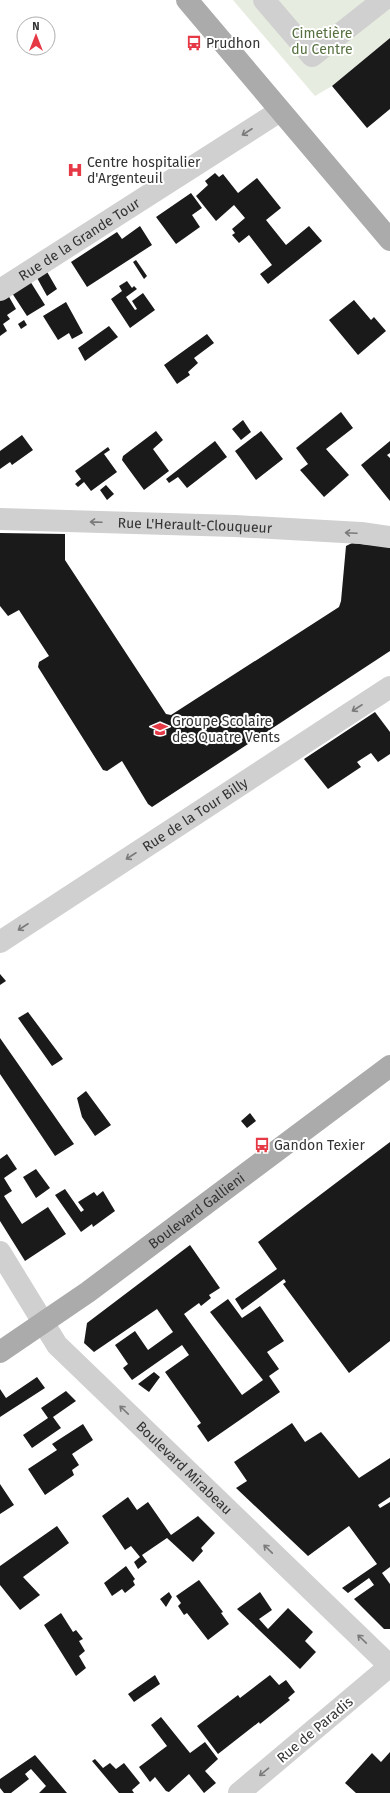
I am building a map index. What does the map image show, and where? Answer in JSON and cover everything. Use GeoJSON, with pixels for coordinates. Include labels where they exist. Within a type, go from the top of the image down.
{"type":"FeatureCollection","features":[{"type":"Feature","properties":{"kind":"main road"},"geometry":{"type":"LineString","coordinates":[[187,0],[280,112],[390,240]]}},
{"type":"Feature","properties":{"kind":"main road","name":"Boulevard Gallieni"},"geometry":{"type":"LineString","coordinates":[[0,1352],[88,1292],[390,1066]]}},
{"type":"Feature","properties":{"kind":"street"},"geometry":{"type":"LineString","coordinates":[[264,0],[312,56],[383,0]]}},
{"type":"Feature","properties":{"kind":"street","name":"Rue de la Grande Tour"},"geometry":{"type":"LineString","coordinates":[[0,290],[280,112]]}},
{"type":"Feature","properties":{"kind":"street","name":"Rue L'Herault-Clouqueur"},"geometry":{"type":"LineString","coordinates":[[0,519],[235,526],[361,533],[390,537]]}},
{"type":"Feature","properties":{"kind":"street","name":"Rue de la Tour Billy"},"geometry":{"type":"LineString","coordinates":[[0,942],[390,687]]}},
{"type":"Feature","properties":{"kind":"street","name":"Boulevard Mirabeau"},"geometry":{"type":"LineString","coordinates":[[0,1252],[57,1345],[390,1666]]}},
{"type":"Feature","properties":{"kind":"street","name":"Rue de Paradis"},"geometry":{"type":"LineString","coordinates":[[239,1793],[390,1666]]}},
{"type":"Feature","properties":{"kind":"green space","name":"Cimetière du Centre"},"geometry":{"type":"Polygon","coordinates":[[[233,0],[390,0],[390,38],[332,86],[315,96],[233,0]]]}},
{"type":"Feature","properties":{"kind":"building"},"geometry":{"type":"Polygon","coordinates":[[[390,38],[390,109],[367,128],[332,86],[390,38]]]}},
{"type":"Feature","properties":{"kind":"building"},"geometry":{"type":"Polygon","coordinates":[[[215,173],[219,177],[223,174],[238,193],[257,178],[281,208],[266,220],[286,245],[309,226],[322,241],[268,284],[260,274],[272,265],[249,235],[239,243],[232,235],[235,233],[232,229],[245,218],[234,205],[216,221],[196,196],[208,185],[205,181],[215,173]]]}},
{"type":"Feature","properties":{"kind":"building"},"geometry":{"type":"Polygon","coordinates":[[[191,193],[202,208],[192,215],[200,227],[176,244],[156,217],[191,193]]]}},
{"type":"Feature","properties":{"kind":"building"},"geometry":{"type":"Polygon","coordinates":[[[140,226],[152,245],[87,287],[71,262],[117,232],[122,239],[140,226]]]}},
{"type":"Feature","properties":{"kind":"building"},"geometry":{"type":"Polygon","coordinates":[[[136,260],[147,276],[144,279],[133,262],[136,260]]]}},
{"type":"Feature","properties":{"kind":"building"},"geometry":{"type":"Polygon","coordinates":[[[46,270],[57,289],[47,296],[36,276],[46,270]]]}},
{"type":"Feature","properties":{"kind":"building"},"geometry":{"type":"Polygon","coordinates":[[[30,281],[45,305],[27,316],[12,293],[30,281]]]}},
{"type":"Feature","properties":{"kind":"building"},"geometry":{"type":"Polygon","coordinates":[[[127,281],[132,288],[134,286],[137,289],[126,297],[135,310],[137,309],[132,301],[143,293],[155,310],[130,328],[111,299],[122,291],[119,286],[127,281]]]}},
{"type":"Feature","properties":{"kind":"building"},"geometry":{"type":"Polygon","coordinates":[[[8,295],[16,309],[7,315],[10,319],[3,324],[7,331],[0,336],[0,300],[8,295]]]}},
{"type":"Feature","properties":{"kind":"building"},"geometry":{"type":"Polygon","coordinates":[[[354,300],[371,320],[374,317],[386,331],[358,355],[329,320],[354,300]]]}},
{"type":"Feature","properties":{"kind":"building"},"geometry":{"type":"Polygon","coordinates":[[[66,302],[83,333],[72,339],[69,333],[58,340],[43,316],[66,302]]]}},
{"type":"Feature","properties":{"kind":"building"},"geometry":{"type":"Polygon","coordinates":[[[24,320],[27,325],[21,329],[18,324],[24,320]]]}},
{"type":"Feature","properties":{"kind":"building"},"geometry":{"type":"Polygon","coordinates":[[[109,326],[118,337],[85,361],[78,348],[109,326]]]}},
{"type":"Feature","properties":{"kind":"building"},"geometry":{"type":"Polygon","coordinates":[[[207,334],[214,343],[194,358],[198,363],[188,372],[190,375],[177,384],[164,365],[207,334]]]}},
{"type":"Feature","properties":{"kind":"building"},"geometry":{"type":"Polygon","coordinates":[[[341,412],[353,428],[326,449],[349,475],[324,497],[300,470],[308,464],[296,448],[341,412]]]}},
{"type":"Feature","properties":{"kind":"building"},"geometry":{"type":"Polygon","coordinates":[[[243,420],[251,432],[241,440],[232,429],[243,420]]]}},
{"type":"Feature","properties":{"kind":"building"},"geometry":{"type":"Polygon","coordinates":[[[156,431],[163,440],[153,449],[169,471],[144,490],[122,460],[123,456],[156,431]]]}},
{"type":"Feature","properties":{"kind":"building"},"geometry":{"type":"Polygon","coordinates":[[[261,431],[283,459],[256,480],[235,451],[261,431]]]}},
{"type":"Feature","properties":{"kind":"building"},"geometry":{"type":"Polygon","coordinates":[[[22,435],[33,450],[12,465],[10,462],[0,469],[0,451],[22,435]]]}},
{"type":"Feature","properties":{"kind":"building"},"geometry":{"type":"Polygon","coordinates":[[[215,441],[227,457],[187,488],[178,477],[169,483],[166,479],[215,441]]]}},
{"type":"Feature","properties":{"kind":"building"},"geometry":{"type":"Polygon","coordinates":[[[390,441],[390,453],[387,455],[390,458],[390,501],[361,465],[390,441]]]}},
{"type":"Feature","properties":{"kind":"building"},"geometry":{"type":"Polygon","coordinates":[[[108,447],[110,450],[104,454],[117,472],[91,491],[84,482],[78,487],[75,484],[81,479],[75,471],[108,447]]]}},
{"type":"Feature","properties":{"kind":"building"},"geometry":{"type":"Polygon","coordinates":[[[106,485],[114,494],[107,500],[100,490],[106,485]]]}},
{"type":"Feature","properties":{"kind":"building"},"geometry":{"type":"Polygon","coordinates":[[[0,533],[65,534],[65,560],[166,714],[171,715],[339,607],[341,601],[346,546],[352,543],[390,547],[390,651],[152,807],[148,804],[122,761],[107,771],[103,770],[38,667],[39,662],[49,656],[19,610],[8,616],[0,606],[0,533]]]}},
{"type":"Feature","properties":{"kind":"building"},"geometry":{"type":"Polygon","coordinates":[[[375,712],[390,732],[390,754],[378,762],[371,753],[357,762],[361,767],[328,789],[304,759],[375,712]]]}},
{"type":"Feature","properties":{"kind":"building"},"geometry":{"type":"Polygon","coordinates":[[[0,974],[6,981],[0,985],[0,974]]]}},
{"type":"Feature","properties":{"kind":"building"},"geometry":{"type":"Polygon","coordinates":[[[28,1012],[63,1059],[52,1066],[18,1018],[28,1012]]]}},
{"type":"Feature","properties":{"kind":"building"},"geometry":{"type":"Polygon","coordinates":[[[0,1038],[74,1144],[55,1156],[0,1074],[0,1038]]]}},
{"type":"Feature","properties":{"kind":"building"},"geometry":{"type":"Polygon","coordinates":[[[86,1091],[111,1125],[95,1136],[82,1117],[77,1098],[86,1091]]]}},
{"type":"Feature","properties":{"kind":"building"},"geometry":{"type":"Polygon","coordinates":[[[250,1113],[256,1121],[247,1128],[241,1121],[250,1113]]]}},
{"type":"Feature","properties":{"kind":"building"},"geometry":{"type":"Polygon","coordinates":[[[390,1142],[390,1341],[349,1373],[283,1284],[286,1282],[284,1279],[242,1310],[235,1299],[277,1269],[258,1242],[390,1142]]]}},
{"type":"Feature","properties":{"kind":"building"},"geometry":{"type":"Polygon","coordinates":[[[7,1154],[17,1169],[4,1178],[12,1191],[4,1196],[22,1224],[48,1207],[66,1234],[25,1261],[0,1221],[0,1159],[7,1154]]]}},
{"type":"Feature","properties":{"kind":"building"},"geometry":{"type":"Polygon","coordinates":[[[36,1169],[50,1188],[36,1198],[23,1177],[36,1169]]]}},
{"type":"Feature","properties":{"kind":"building"},"geometry":{"type":"Polygon","coordinates":[[[65,1189],[81,1212],[84,1210],[78,1202],[94,1192],[97,1196],[103,1191],[115,1211],[93,1227],[92,1224],[81,1232],[55,1195],[65,1189]]]}},
{"type":"Feature","properties":{"kind":"building"},"geometry":{"type":"Polygon","coordinates":[[[190,1245],[220,1288],[209,1295],[211,1298],[201,1306],[199,1303],[184,1314],[242,1395],[263,1380],[210,1312],[228,1299],[242,1318],[260,1306],[284,1341],[267,1352],[279,1369],[269,1376],[280,1392],[208,1442],[197,1426],[201,1423],[165,1372],[189,1355],[182,1345],[132,1380],[123,1368],[128,1364],[115,1345],[135,1331],[148,1350],[173,1332],[157,1309],[94,1352],[84,1343],[87,1323],[190,1245]]]}},
{"type":"Feature","properties":{"kind":"building"},"geometry":{"type":"Polygon","coordinates":[[[154,1372],[160,1377],[149,1392],[138,1384],[154,1372]]]}},
{"type":"Feature","properties":{"kind":"building"},"geometry":{"type":"Polygon","coordinates":[[[37,1377],[45,1388],[0,1417],[0,1389],[6,1398],[37,1377]]]}},
{"type":"Feature","properties":{"kind":"building"},"geometry":{"type":"Polygon","coordinates":[[[66,1391],[76,1401],[53,1417],[61,1428],[32,1448],[23,1435],[48,1418],[41,1408],[66,1391]]]}},
{"type":"Feature","properties":{"kind":"building"},"geometry":{"type":"Polygon","coordinates":[[[292,1423],[305,1442],[321,1432],[359,1478],[390,1458],[390,1497],[378,1505],[380,1508],[390,1502],[390,1567],[382,1573],[390,1584],[390,1629],[384,1629],[354,1599],[374,1585],[369,1578],[348,1593],[342,1588],[377,1564],[349,1526],[308,1556],[236,1488],[247,1481],[234,1462],[292,1423]]]}},
{"type":"Feature","properties":{"kind":"building"},"geometry":{"type":"Polygon","coordinates":[[[83,1424],[93,1440],[72,1454],[79,1465],[72,1470],[74,1475],[45,1495],[28,1469],[57,1450],[52,1444],[83,1424]]]}},
{"type":"Feature","properties":{"kind":"building"},"geometry":{"type":"Polygon","coordinates":[[[0,1484],[14,1505],[0,1514],[0,1484]]]}},
{"type":"Feature","properties":{"kind":"building"},"geometry":{"type":"Polygon","coordinates":[[[128,1497],[137,1510],[148,1502],[171,1535],[198,1516],[215,1533],[201,1548],[203,1551],[193,1562],[167,1538],[142,1555],[147,1562],[138,1569],[134,1562],[140,1557],[131,1546],[125,1550],[102,1516],[128,1497]]]}},
{"type":"Feature","properties":{"kind":"building"},"geometry":{"type":"Polygon","coordinates":[[[57,1526],[69,1543],[23,1577],[40,1595],[20,1610],[0,1585],[0,1566],[57,1526]]]}},
{"type":"Feature","properties":{"kind":"building"},"geometry":{"type":"Polygon","coordinates":[[[126,1566],[135,1579],[133,1581],[135,1585],[125,1593],[122,1589],[112,1596],[104,1583],[126,1566]]]}},
{"type":"Feature","properties":{"kind":"building"},"geometry":{"type":"Polygon","coordinates":[[[199,1580],[223,1612],[221,1613],[229,1624],[208,1640],[187,1613],[184,1615],[178,1606],[181,1603],[176,1596],[199,1580]]]}},
{"type":"Feature","properties":{"kind":"building"},"geometry":{"type":"Polygon","coordinates":[[[169,1592],[172,1597],[166,1607],[160,1599],[169,1592]]]}},
{"type":"Feature","properties":{"kind":"building"},"geometry":{"type":"Polygon","coordinates":[[[260,1592],[272,1610],[259,1619],[268,1629],[288,1608],[313,1632],[305,1641],[316,1652],[300,1669],[237,1609],[260,1592]]]}},
{"type":"Feature","properties":{"kind":"building"},"geometry":{"type":"Polygon","coordinates":[[[61,1613],[73,1632],[76,1630],[83,1639],[79,1641],[85,1651],[79,1656],[86,1668],[76,1676],[44,1625],[61,1613]]]}},
{"type":"Feature","properties":{"kind":"building"},"geometry":{"type":"Polygon","coordinates":[[[155,1675],[160,1684],[134,1702],[128,1694],[155,1675]]]}},
{"type":"Feature","properties":{"kind":"building"},"geometry":{"type":"Polygon","coordinates":[[[270,1675],[279,1685],[286,1680],[295,1692],[288,1698],[290,1700],[260,1724],[259,1722],[218,1754],[197,1726],[238,1695],[240,1698],[270,1675]]]}},
{"type":"Feature","properties":{"kind":"building"},"geometry":{"type":"Polygon","coordinates":[[[161,1717],[190,1753],[205,1742],[218,1759],[205,1771],[216,1783],[204,1793],[189,1774],[169,1792],[166,1791],[155,1777],[150,1782],[139,1767],[167,1746],[151,1725],[161,1717]]]}},
{"type":"Feature","properties":{"kind":"building"},"geometry":{"type":"Polygon","coordinates":[[[390,1752],[390,1793],[356,1793],[345,1783],[372,1753],[381,1762],[390,1752]]]}},
{"type":"Feature","properties":{"kind":"building"},"geometry":{"type":"Polygon","coordinates":[[[35,1755],[67,1793],[39,1793],[46,1786],[31,1769],[25,1774],[29,1779],[11,1793],[4,1793],[0,1788],[0,1779],[35,1755]]]}},
{"type":"Feature","properties":{"kind":"building"},"geometry":{"type":"Polygon","coordinates":[[[95,1759],[103,1768],[110,1763],[116,1769],[124,1763],[140,1783],[132,1790],[134,1793],[119,1793],[92,1761],[95,1759]]]}},
{"type":"Feature","properties":{"kind":"place","name":"Prudhon"},"geometry":{"type":"Point","coordinates":[194,43]}},
{"type":"Feature","properties":{"kind":"place","name":"Centre hospitalier d'Argenteuil"},"geometry":{"type":"Point","coordinates":[75,170]}},
{"type":"Feature","properties":{"kind":"place","name":"Groupe Scolaire des Quatre Vents"},"geometry":{"type":"Point","coordinates":[160,729]}},
{"type":"Feature","properties":{"kind":"place","name":"Gandon Texier"},"geometry":{"type":"Point","coordinates":[262,1145]}}]}
